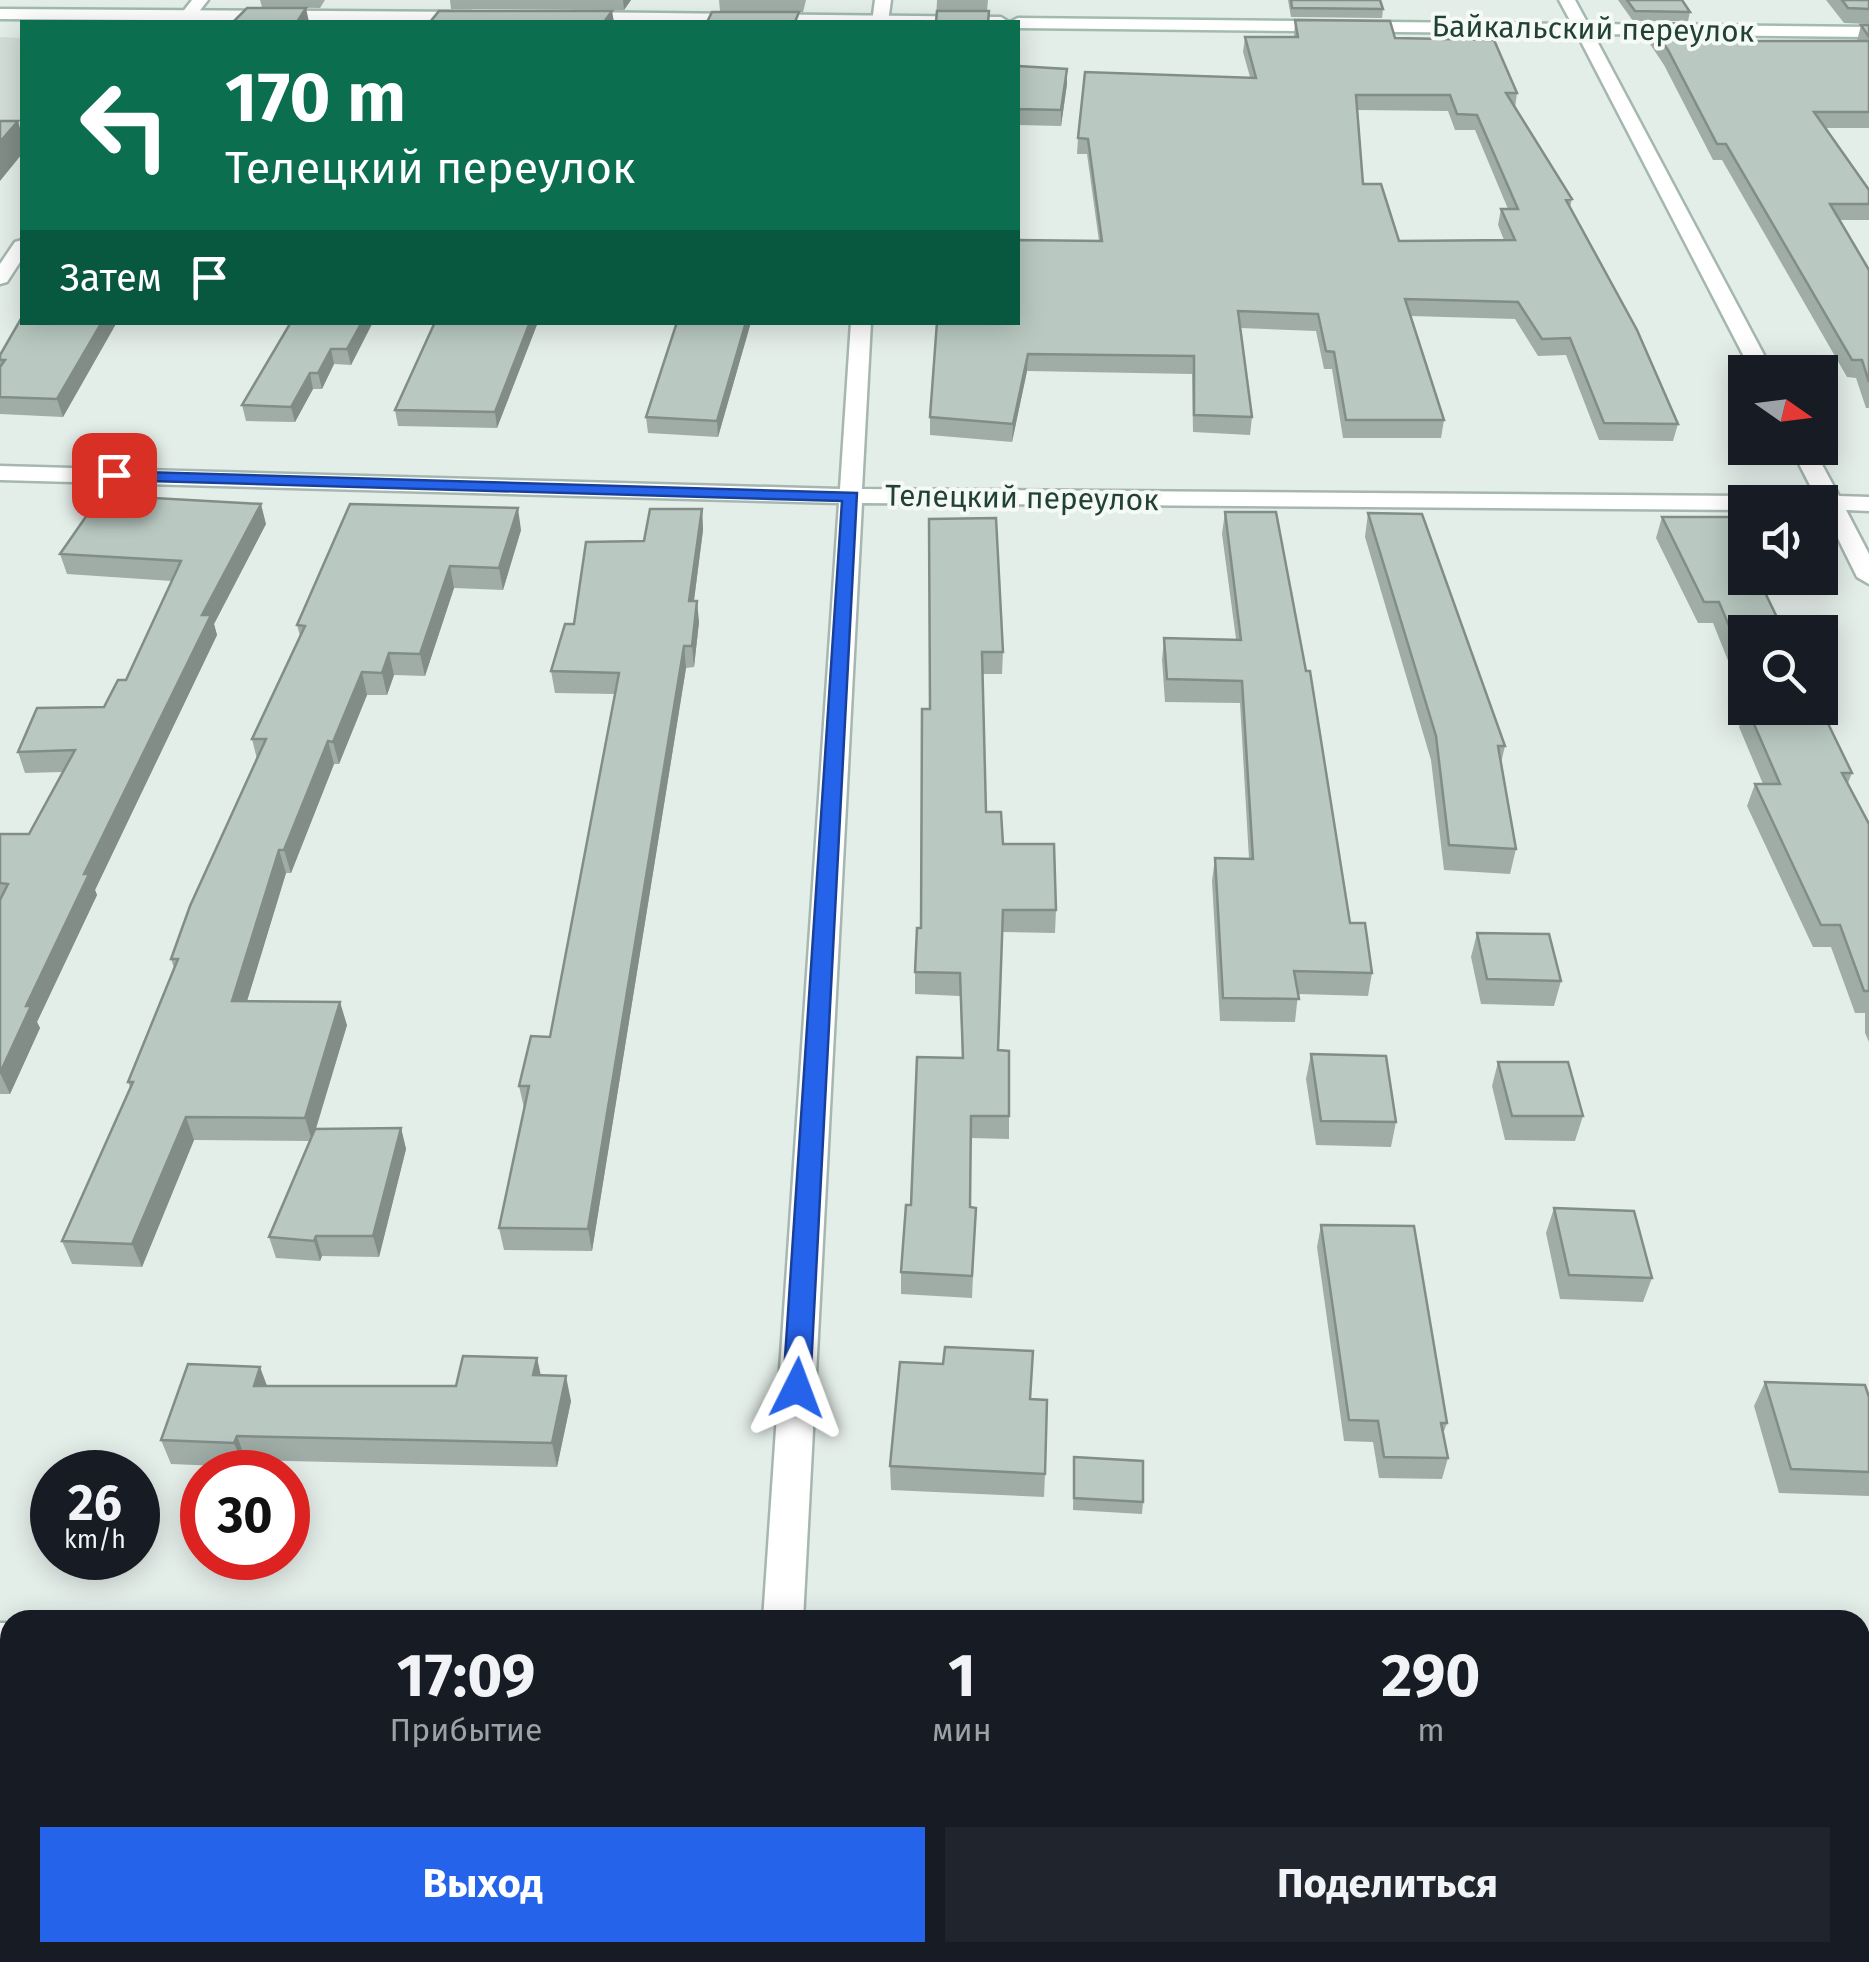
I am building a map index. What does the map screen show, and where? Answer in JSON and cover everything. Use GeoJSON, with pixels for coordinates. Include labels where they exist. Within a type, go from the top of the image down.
{"type":"FeatureCollection","features":[{"type":"Feature","properties":{"kind":"street"},"geometry":{"type":"LineString","coordinates":[[186,19],[200,0]]}},
{"type":"Feature","properties":{"kind":"street"},"geometry":{"type":"LineString","coordinates":[[1567,0],[1754,355]]}},
{"type":"Feature","properties":{"kind":"street"},"geometry":{"type":"LineString","coordinates":[[0,14],[186,19],[495,17]]}},
{"type":"Feature","properties":{"kind":"street"},"geometry":{"type":"LineString","coordinates":[[553,17],[749,20]]}},
{"type":"Feature","properties":{"kind":"street","name":"Байкальский переулок"},"geometry":{"type":"LineString","coordinates":[[1020,23],[1869,32]]}},
{"type":"Feature","properties":{"kind":"street"},"geometry":{"type":"LineString","coordinates":[[0,278],[20,249]]}},
{"type":"Feature","properties":{"kind":"street"},"geometry":{"type":"LineString","coordinates":[[784,1610],[861,325]]}},
{"type":"Feature","properties":{"kind":"street","name":"Телецкий переулок"},"geometry":{"type":"LineString","coordinates":[[0,472],[851,496],[1728,503]]}},
{"type":"Feature","properties":{"kind":"street"},"geometry":{"type":"LineString","coordinates":[[1838,504],[1869,504]]}},
{"type":"Feature","properties":{"kind":"street"},"geometry":{"type":"LineString","coordinates":[[1838,524],[1869,577]]}},
{"type":"Feature","properties":{"kind":"shaded area"},"geometry":{"type":"Polygon","coordinates":[[[0,37],[20,38],[20,150],[0,177],[0,37]]]}},
{"type":"Feature","properties":{"kind":"building"},"geometry":{"type":"Polygon","coordinates":[[[1291,0],[1380,0],[1383,9],[1292,8],[1291,0]]]}},
{"type":"Feature","properties":{"kind":"building"},"geometry":{"type":"Polygon","coordinates":[[[1627,0],[1682,0],[1690,12],[1635,11],[1627,0]]]}},
{"type":"Feature","properties":{"kind":"building"},"geometry":{"type":"Polygon","coordinates":[[[1842,0],[1869,0],[1869,9],[1848,8],[1842,0]]]}},
{"type":"Feature","properties":{"kind":"building"},"geometry":{"type":"Polygon","coordinates":[[[247,8],[306,8],[298,20],[235,20],[247,8]]]}},
{"type":"Feature","properties":{"kind":"building"},"geometry":{"type":"Polygon","coordinates":[[[439,11],[612,11],[605,20],[432,20],[439,11]]]}},
{"type":"Feature","properties":{"kind":"building"},"geometry":{"type":"Polygon","coordinates":[[[937,11],[989,11],[988,20],[936,20],[937,11]]]}},
{"type":"Feature","properties":{"kind":"building"},"geometry":{"type":"Polygon","coordinates":[[[712,12],[799,12],[796,20],[708,20],[712,12]]]}},
{"type":"Feature","properties":{"kind":"building"},"geometry":{"type":"Polygon","coordinates":[[[1295,20],[1390,21],[1395,38],[1494,40],[1517,93],[1506,93],[1572,199],[1566,200],[1637,330],[1678,424],[1604,423],[1570,338],[1542,339],[1518,302],[1405,299],[1444,420],[1346,420],[1334,352],[1326,351],[1318,314],[1238,311],[1252,417],[1194,415],[1194,356],[1028,354],[1013,424],[930,417],[937,325],[1020,325],[1020,240],[1102,241],[1088,139],[1078,138],[1085,72],[1256,78],[1245,37],[1298,37],[1295,20]],[[1356,95],[1363,184],[1381,184],[1399,241],[1515,240],[1501,209],[1518,209],[1477,115],[1457,114],[1450,95],[1356,95]]]}},
{"type":"Feature","properties":{"kind":"building"},"geometry":{"type":"Polygon","coordinates":[[[1649,23],[1705,24],[1718,41],[1869,41],[1869,112],[1814,112],[1869,190],[1869,204],[1830,204],[1869,270],[1869,382],[1862,360],[1852,360],[1726,144],[1717,144],[1668,50],[1649,23]]]}},
{"type":"Feature","properties":{"kind":"building"},"geometry":{"type":"Polygon","coordinates":[[[1020,66],[1067,69],[1061,110],[1020,109],[1020,66]]]}},
{"type":"Feature","properties":{"kind":"building"},"geometry":{"type":"Polygon","coordinates":[[[0,121],[18,121],[0,142],[0,121]]]}},
{"type":"Feature","properties":{"kind":"building"},"geometry":{"type":"Polygon","coordinates":[[[20,320],[20,325],[100,325],[57,399],[0,397],[0,367],[5,360],[0,360],[20,320]]]}},
{"type":"Feature","properties":{"kind":"building"},"geometry":{"type":"Polygon","coordinates":[[[289,325],[360,325],[347,349],[331,349],[318,373],[310,373],[291,407],[242,405],[289,325]]]}},
{"type":"Feature","properties":{"kind":"building"},"geometry":{"type":"Polygon","coordinates":[[[434,325],[529,325],[495,412],[395,410],[434,325]]]}},
{"type":"Feature","properties":{"kind":"building"},"geometry":{"type":"Polygon","coordinates":[[[676,325],[745,325],[717,421],[646,417],[676,325]]]}},
{"type":"Feature","properties":{"kind":"building"},"geometry":{"type":"Polygon","coordinates":[[[101,495],[261,504],[202,615],[211,615],[84,874],[89,874],[26,1006],[31,1006],[0,1073],[0,900],[8,884],[0,883],[0,834],[29,834],[75,750],[18,752],[37,708],[104,707],[118,680],[126,680],[181,561],[60,554],[101,495]]]}},
{"type":"Feature","properties":{"kind":"building"},"geometry":{"type":"Polygon","coordinates":[[[350,504],[518,508],[499,568],[450,566],[420,654],[389,653],[382,673],[362,672],[333,742],[328,741],[284,850],[279,850],[232,1001],[340,1002],[305,1118],[186,1117],[132,1244],[62,1241],[133,1082],[128,1082],[178,959],[171,959],[190,906],[266,739],[252,739],[305,626],[297,625],[350,504]]]}},
{"type":"Feature","properties":{"kind":"building"},"geometry":{"type":"Polygon","coordinates":[[[650,509],[702,509],[689,601],[697,601],[692,646],[684,646],[588,1229],[499,1228],[529,1086],[519,1086],[531,1036],[550,1037],[619,673],[551,671],[565,624],[574,624],[586,542],[644,541],[650,509]]]}},
{"type":"Feature","properties":{"kind":"building"},"geometry":{"type":"Polygon","coordinates":[[[1225,512],[1276,512],[1306,671],[1310,671],[1350,923],[1365,923],[1372,973],[1294,971],[1299,999],[1223,998],[1215,858],[1253,859],[1242,681],[1167,679],[1164,638],[1241,640],[1225,512]]]}},
{"type":"Feature","properties":{"kind":"building"},"geometry":{"type":"Polygon","coordinates":[[[1368,513],[1422,514],[1505,746],[1498,746],[1516,849],[1449,845],[1436,736],[1368,513]]]}},
{"type":"Feature","properties":{"kind":"building"},"geometry":{"type":"Polygon","coordinates":[[[1662,517],[1728,517],[1728,595],[1766,595],[1776,615],[1728,615],[1728,623],[1719,602],[1704,602],[1662,517]]]}},
{"type":"Feature","properties":{"kind":"building"},"geometry":{"type":"Polygon","coordinates":[[[996,518],[1003,652],[982,652],[986,812],[1001,812],[1003,844],[1054,844],[1056,910],[1003,910],[998,1050],[1009,1051],[1009,1116],[971,1116],[970,1207],[976,1208],[972,1276],[901,1272],[906,1205],[911,1205],[917,1057],[963,1058],[960,973],[915,972],[917,928],[921,928],[922,709],[930,709],[929,519],[996,518]]]}},
{"type":"Feature","properties":{"kind":"building"},"geometry":{"type":"Polygon","coordinates":[[[1754,725],[1829,725],[1852,773],[1842,773],[1869,824],[1869,991],[1864,991],[1840,925],[1821,925],[1755,784],[1780,784],[1754,725]]]}},
{"type":"Feature","properties":{"kind":"building"},"geometry":{"type":"Polygon","coordinates":[[[1477,933],[1549,934],[1561,981],[1487,979],[1477,933]]]}},
{"type":"Feature","properties":{"kind":"building"},"geometry":{"type":"Polygon","coordinates":[[[1311,1054],[1386,1056],[1396,1122],[1321,1121],[1311,1054]]]}},
{"type":"Feature","properties":{"kind":"building"},"geometry":{"type":"Polygon","coordinates":[[[1498,1062],[1568,1062],[1583,1116],[1512,1116],[1498,1062]]]}},
{"type":"Feature","properties":{"kind":"building"},"geometry":{"type":"Polygon","coordinates":[[[401,1128],[373,1236],[316,1236],[314,1241],[269,1237],[315,1129],[401,1128]]]}},
{"type":"Feature","properties":{"kind":"building"},"geometry":{"type":"Polygon","coordinates":[[[1554,1208],[1634,1211],[1652,1278],[1569,1275],[1554,1208]]]}},
{"type":"Feature","properties":{"kind":"building"},"geometry":{"type":"Polygon","coordinates":[[[1321,1225],[1414,1226],[1447,1423],[1441,1423],[1448,1458],[1384,1457],[1378,1421],[1349,1420],[1321,1225]]]}},
{"type":"Feature","properties":{"kind":"building"},"geometry":{"type":"Polygon","coordinates":[[[945,1347],[1033,1351],[1030,1399],[1047,1400],[1045,1474],[890,1466],[900,1362],[943,1364],[945,1347]]]}},
{"type":"Feature","properties":{"kind":"building"},"geometry":{"type":"Polygon","coordinates":[[[463,1356],[537,1358],[533,1375],[566,1376],[552,1443],[237,1436],[234,1443],[161,1440],[188,1364],[260,1367],[254,1386],[456,1386],[463,1356]]]}},
{"type":"Feature","properties":{"kind":"building"},"geometry":{"type":"Polygon","coordinates":[[[1765,1382],[1865,1385],[1869,1397],[1869,1472],[1791,1469],[1765,1382]]]}},
{"type":"Feature","properties":{"kind":"building"},"geometry":{"type":"Polygon","coordinates":[[[1074,1457],[1143,1461],[1143,1502],[1074,1498],[1074,1457]]]}},
{"type":"Feature","properties":{"kind":"route"},"geometry":{"type":"LineString","coordinates":[[114,475],[851,496],[797,1388]]}}]}
